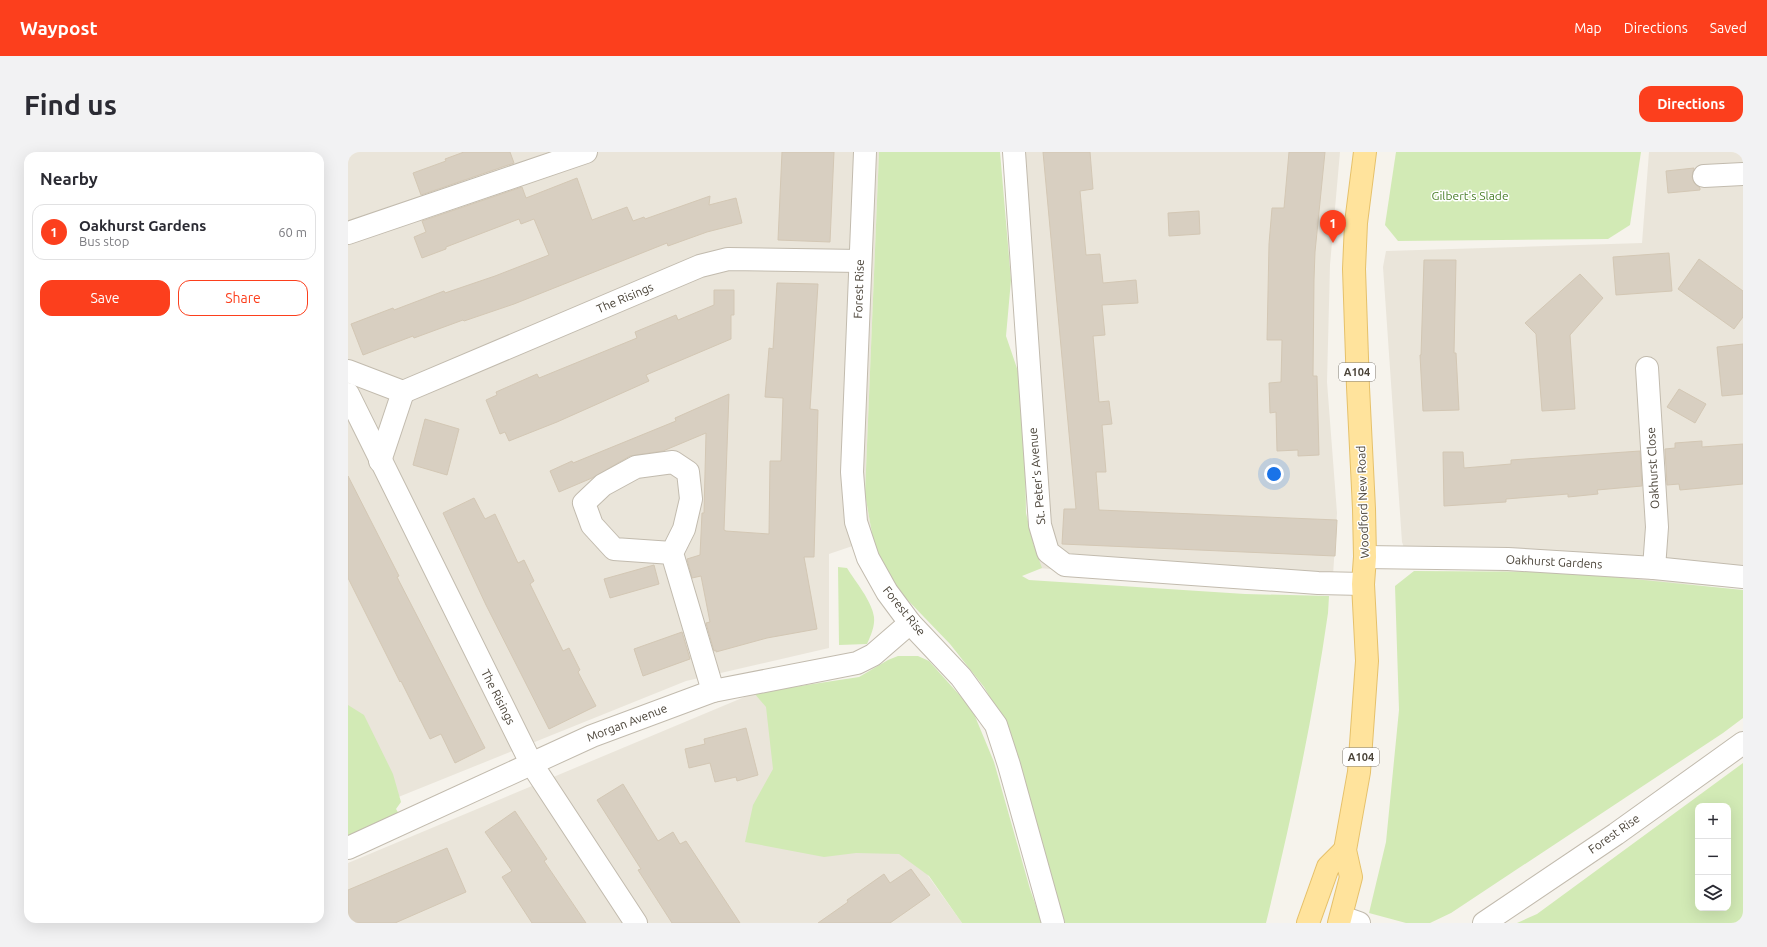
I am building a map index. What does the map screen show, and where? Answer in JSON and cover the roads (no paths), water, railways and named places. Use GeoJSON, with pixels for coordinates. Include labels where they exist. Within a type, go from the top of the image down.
{"type":"FeatureCollection","features":[{"type":"Feature","properties":{"kind":"main road","name":"Woodford New Road"},"geometry":{"type":"LineString","coordinates":[[1347,921],[1352,877],[1345,850],[1359,772],[1368,662],[1363,584],[1365,558],[1354,269],[1356,223],[1365,152]]}},
{"type":"Feature","properties":{"kind":"main road"},"geometry":{"type":"LineString","coordinates":[[1308,923],[1328,867],[1345,850]]}},
{"type":"Feature","properties":{"kind":"street"},"geometry":{"type":"LineString","coordinates":[[348,233],[586,152]]}},
{"type":"Feature","properties":{"kind":"street","name":"Forest Rise"},"geometry":{"type":"LineString","coordinates":[[865,152],[852,472],[856,522],[868,558],[887,592],[910,623],[961,677],[996,725],[1009,765],[1053,923]]}},
{"type":"Feature","properties":{"kind":"street","name":"St. Peter's Avenue"},"geometry":{"type":"LineString","coordinates":[[1014,152],[1040,525],[1048,552],[1065,565],[1318,583],[1363,584]]}},
{"type":"Feature","properties":{"kind":"street"},"geometry":{"type":"LineString","coordinates":[[1704,176],[1743,174]]}},
{"type":"Feature","properties":{"kind":"street","name":"The Risings"},"geometry":{"type":"LineString","coordinates":[[403,392],[700,266],[728,260],[860,261]]}},
{"type":"Feature","properties":{"kind":"street","name":"Oakhurst Close"},"geometry":{"type":"LineString","coordinates":[[1647,368],[1657,527],[1654,568]]}},
{"type":"Feature","properties":{"kind":"street"},"geometry":{"type":"LineString","coordinates":[[348,371],[403,392],[380,461]]}},
{"type":"Feature","properties":{"kind":"street","name":"The Risings"},"geometry":{"type":"LineString","coordinates":[[348,394],[531,763],[636,923]]}},
{"type":"Feature","properties":{"kind":"street"},"geometry":{"type":"LineString","coordinates":[[672,553],[614,549],[592,525],[584,503],[603,485],[636,467],[673,462],[688,472],[691,499],[684,529],[672,553],[713,690]]}},
{"type":"Feature","properties":{"kind":"street","name":"Oakhurst Gardens"},"geometry":{"type":"LineString","coordinates":[[1365,558],[1508,559],[1654,568],[1743,577]]}},
{"type":"Feature","properties":{"kind":"street","name":"Morgan Avenue"},"geometry":{"type":"LineString","coordinates":[[348,848],[592,736],[713,690],[857,663],[873,655],[910,623]]}},
{"type":"Feature","properties":{"kind":"street","name":"Forest Rise"},"geometry":{"type":"LineString","coordinates":[[1484,923],[1616,834],[1743,743]]}},
{"type":"Feature","properties":{"kind":"place","name":"Oakhurst Gardens"},"geometry":{"type":"Point","coordinates":[1333,243]}},
{"type":"Feature","properties":{"kind":"park label","name":"Gilbert's Slade"},"geometry":{"type":"Point","coordinates":[1470,196]}}]}
